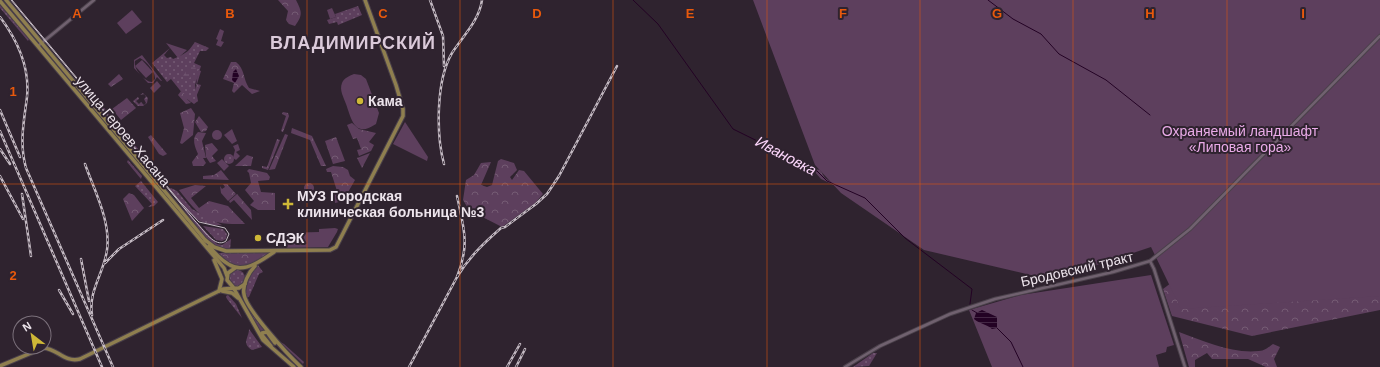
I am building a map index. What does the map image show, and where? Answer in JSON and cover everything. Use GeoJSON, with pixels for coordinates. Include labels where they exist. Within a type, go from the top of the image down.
{"type":"FeatureCollection","features":[{"type":"Feature","properties":{"kind":"main road","name":"улица Героев Хасана"},"geometry":{"type":"LineString","coordinates":[[6,0],[222,261],[236,267]]}},
{"type":"Feature","properties":{"kind":"main road"},"geometry":{"type":"LineString","coordinates":[[205,240],[219,250],[330,250],[336,247],[403,116],[403,109],[396,85],[365,0]]}},
{"type":"Feature","properties":{"kind":"main road","name":"улица Героев Хасана"},"geometry":{"type":"LineString","coordinates":[[0,1],[213,258],[224,268],[227,277]]}},
{"type":"Feature","properties":{"kind":"main road"},"geometry":{"type":"LineString","coordinates":[[219,292],[231,270],[236,267],[241,268],[255,265],[275,251]]}},
{"type":"Feature","properties":{"kind":"main road"},"geometry":{"type":"LineString","coordinates":[[213,258],[222,279],[219,292]]}},
{"type":"Feature","properties":{"kind":"main road"},"geometry":{"type":"LineString","coordinates":[[255,265],[245,284],[243,293],[245,299],[281,349]]}},
{"type":"Feature","properties":{"kind":"main road"},"geometry":{"type":"LineString","coordinates":[[241,268],[247,273],[248,279]]}},
{"type":"Feature","properties":{"kind":"main road"},"geometry":{"type":"LineString","coordinates":[[227,277],[258,334],[276,353],[294,367]]}},
{"type":"Feature","properties":{"kind":"main road"},"geometry":{"type":"LineString","coordinates":[[0,366],[43,348],[50,349],[69,359],[80,359],[219,292],[233,287],[241,287],[245,284]]}},
{"type":"Feature","properties":{"kind":"main road"},"geometry":{"type":"LineString","coordinates":[[219,292],[232,293],[241,301]]}},
{"type":"Feature","properties":{"kind":"main road"},"geometry":{"type":"LineString","coordinates":[[276,353],[262,335],[263,331],[267,332],[281,349],[301,367]]}},
{"type":"Feature","properties":{"kind":"street"},"geometry":{"type":"LineString","coordinates":[[38,46],[94,0]]}},
{"type":"Feature","properties":{"kind":"street","name":"Бродовский тракт"},"geometry":{"type":"LineString","coordinates":[[845,367],[880,346],[950,314],[995,299],[1113,272],[1150,261],[1190,229],[1380,36]]}},
{"type":"Feature","properties":{"kind":"street"},"geometry":{"type":"LineString","coordinates":[[1150,261],[1157,276],[1185,367]]}},
{"type":"Feature","properties":{"kind":"green space"},"geometry":{"type":"Polygon","coordinates":[[[278,0],[296,0],[301,13],[295,26],[289,24],[286,20],[288,11],[278,0]]]}},
{"type":"Feature","properties":{"kind":"green space","name":"Охраняемый ландшафт «Липовая гора»"},"geometry":{"type":"Polygon","coordinates":[[[753,0],[1380,0],[1380,296],[1181,309],[1151,247],[1052,280],[924,250],[841,193],[815,165],[753,0]]]}},
{"type":"Feature","properties":{"kind":"green space"},"geometry":{"type":"Polygon","coordinates":[[[0,5],[29,39],[28,41],[0,8],[0,5]]]}},
{"type":"Feature","properties":{"kind":"green space"},"geometry":{"type":"Polygon","coordinates":[[[358,6],[362,15],[338,25],[337,22],[329,24],[327,20],[336,17],[335,14],[358,6]]]}},
{"type":"Feature","properties":{"kind":"green space"},"geometry":{"type":"Polygon","coordinates":[[[332,8],[336,17],[330,19],[327,10],[332,8]]]}},
{"type":"Feature","properties":{"kind":"green space"},"geometry":{"type":"Polygon","coordinates":[[[132,10],[142,22],[126,34],[117,23],[132,10]]]}},
{"type":"Feature","properties":{"kind":"green space"},"geometry":{"type":"Polygon","coordinates":[[[220,29],[224,31],[221,41],[224,42],[221,47],[216,45],[218,40],[216,39],[220,29]]]}},
{"type":"Feature","properties":{"kind":"green space"},"geometry":{"type":"Polygon","coordinates":[[[195,42],[209,48],[206,51],[200,51],[194,63],[201,66],[195,85],[198,101],[194,104],[187,99],[171,79],[167,82],[152,63],[170,48],[164,55],[167,58],[171,57],[173,59],[187,52],[195,42]]]}},
{"type":"Feature","properties":{"kind":"green space"},"geometry":{"type":"Polygon","coordinates":[[[166,43],[187,50],[178,58],[166,43]]]}},
{"type":"Feature","properties":{"kind":"green space"},"geometry":{"type":"Polygon","coordinates":[[[142,55],[162,81],[157,77],[153,83],[148,83],[134,68],[134,60],[142,55]],[[140,58],[135,61],[136,68],[146,80],[152,82],[155,79],[154,73],[148,64],[140,58]]]}},
{"type":"Feature","properties":{"kind":"green space"},"geometry":{"type":"Polygon","coordinates":[[[142,60],[153,72],[146,78],[135,66],[142,60]]]}},
{"type":"Feature","properties":{"kind":"green space"},"geometry":{"type":"Polygon","coordinates":[[[231,62],[236,62],[239,65],[249,88],[260,91],[252,94],[242,85],[234,93],[232,91],[234,83],[223,79],[231,62]]]}},
{"type":"Feature","properties":{"kind":"green space"},"geometry":{"type":"Polygon","coordinates":[[[192,67],[196,68],[190,78],[183,76],[187,70],[192,67]]]}},
{"type":"Feature","properties":{"kind":"green space"},"geometry":{"type":"Polygon","coordinates":[[[198,70],[201,71],[197,84],[201,85],[196,97],[195,96],[198,70]]]}},
{"type":"Feature","properties":{"kind":"green space"},"geometry":{"type":"Polygon","coordinates":[[[119,74],[123,79],[111,87],[108,84],[119,74]]]}},
{"type":"Feature","properties":{"kind":"green space","name":"Кама"},"geometry":{"type":"Polygon","coordinates":[[[354,74],[361,75],[366,79],[379,113],[376,124],[369,128],[363,129],[355,126],[341,91],[343,81],[347,77],[354,74]]]}},
{"type":"Feature","properties":{"kind":"green space"},"geometry":{"type":"Polygon","coordinates":[[[157,81],[161,86],[154,93],[150,88],[157,81]]]}},
{"type":"Feature","properties":{"kind":"green space"},"geometry":{"type":"Polygon","coordinates":[[[181,91],[187,96],[187,99],[191,103],[186,104],[178,95],[181,91]]]}},
{"type":"Feature","properties":{"kind":"green space"},"geometry":{"type":"Polygon","coordinates":[[[91,92],[158,173],[158,175],[89,93],[91,92]]]}},
{"type":"Feature","properties":{"kind":"green space"},"geometry":{"type":"Polygon","coordinates":[[[88,94],[155,175],[87,95],[88,94]]]}},
{"type":"Feature","properties":{"kind":"green space"},"geometry":{"type":"Polygon","coordinates":[[[144,94],[148,98],[147,103],[143,106],[138,106],[133,101],[138,97],[139,99],[136,101],[139,104],[141,102],[144,105],[146,103],[144,99],[146,97],[144,94]]]}},
{"type":"Feature","properties":{"kind":"green space"},"geometry":{"type":"Polygon","coordinates":[[[127,98],[136,108],[121,120],[112,109],[127,98]]]}},
{"type":"Feature","properties":{"kind":"green space"},"geometry":{"type":"Polygon","coordinates":[[[191,108],[195,114],[193,135],[182,144],[180,143],[184,128],[180,113],[191,108]]]}},
{"type":"Feature","properties":{"kind":"green space"},"geometry":{"type":"Polygon","coordinates":[[[283,112],[288,113],[289,116],[283,132],[281,131],[286,116],[282,114],[283,112]]]}},
{"type":"Feature","properties":{"kind":"green space"},"geometry":{"type":"Polygon","coordinates":[[[199,116],[208,127],[206,131],[201,132],[195,122],[199,116]]]}},
{"type":"Feature","properties":{"kind":"green space"},"geometry":{"type":"Polygon","coordinates":[[[405,122],[428,157],[427,161],[393,144],[405,122]]]}},
{"type":"Feature","properties":{"kind":"green space"},"geometry":{"type":"Polygon","coordinates":[[[352,123],[359,129],[376,133],[369,142],[374,145],[371,151],[359,156],[357,150],[361,149],[357,138],[353,139],[347,125],[352,123]]]}},
{"type":"Feature","properties":{"kind":"green space"},"geometry":{"type":"Polygon","coordinates":[[[292,128],[312,136],[326,166],[321,166],[310,140],[291,133],[292,128]]]}},
{"type":"Feature","properties":{"kind":"green space"},"geometry":{"type":"Polygon","coordinates":[[[232,129],[237,141],[232,144],[224,135],[232,129]]]}},
{"type":"Feature","properties":{"kind":"green space"},"geometry":{"type":"Polygon","coordinates":[[[217,130],[222,135],[217,140],[212,135],[217,130]]]}},
{"type":"Feature","properties":{"kind":"green space"},"geometry":{"type":"Polygon","coordinates":[[[198,132],[206,133],[202,141],[206,158],[203,158],[206,163],[203,166],[193,166],[192,162],[198,154],[194,140],[198,132]]]}},
{"type":"Feature","properties":{"kind":"green space"},"geometry":{"type":"Polygon","coordinates":[[[285,134],[288,135],[275,169],[269,170],[285,134]]]}},
{"type":"Feature","properties":{"kind":"green space"},"geometry":{"type":"Polygon","coordinates":[[[151,135],[167,154],[163,156],[159,154],[148,137],[151,135]]]}},
{"type":"Feature","properties":{"kind":"green space"},"geometry":{"type":"Polygon","coordinates":[[[336,137],[345,161],[333,164],[325,141],[336,137]]]}},
{"type":"Feature","properties":{"kind":"green space"},"geometry":{"type":"Polygon","coordinates":[[[277,139],[280,140],[268,170],[262,168],[262,166],[267,167],[277,139]]]}},
{"type":"Feature","properties":{"kind":"green space"},"geometry":{"type":"Polygon","coordinates":[[[212,143],[218,150],[212,156],[216,161],[210,163],[206,157],[205,145],[212,143]]]}},
{"type":"Feature","properties":{"kind":"green space"},"geometry":{"type":"Polygon","coordinates":[[[238,144],[240,150],[236,152],[240,156],[236,160],[233,158],[235,150],[233,146],[238,144]]]}},
{"type":"Feature","properties":{"kind":"green space"},"geometry":{"type":"Polygon","coordinates":[[[370,153],[362,168],[357,158],[370,153]]]}},
{"type":"Feature","properties":{"kind":"green space"},"geometry":{"type":"Polygon","coordinates":[[[229,154],[234,159],[229,164],[224,159],[229,154]]]}},
{"type":"Feature","properties":{"kind":"green space"},"geometry":{"type":"Polygon","coordinates":[[[247,155],[253,157],[251,166],[235,166],[247,155]]]}},
{"type":"Feature","properties":{"kind":"green space"},"geometry":{"type":"Polygon","coordinates":[[[222,159],[229,166],[224,171],[217,163],[222,159]]]}},
{"type":"Feature","properties":{"kind":"green space"},"geometry":{"type":"Polygon","coordinates":[[[501,159],[514,163],[517,170],[510,177],[512,180],[519,170],[524,171],[543,194],[535,203],[502,227],[469,210],[463,200],[466,180],[474,175],[481,163],[491,162],[481,185],[487,187],[492,185],[498,161],[501,159]]]}},
{"type":"Feature","properties":{"kind":"green space"},"geometry":{"type":"Polygon","coordinates":[[[128,160],[142,176],[141,179],[127,162],[128,160]]]}},
{"type":"Feature","properties":{"kind":"green space"},"geometry":{"type":"Polygon","coordinates":[[[333,166],[343,167],[348,170],[350,176],[355,180],[343,201],[335,203],[333,193],[337,191],[331,172],[327,172],[326,169],[333,166]]]}},
{"type":"Feature","properties":{"kind":"green space"},"geometry":{"type":"Polygon","coordinates":[[[249,169],[267,173],[270,177],[269,180],[258,181],[261,192],[275,193],[275,210],[258,210],[250,205],[254,201],[245,190],[251,183],[249,173],[247,171],[249,169]]]}},
{"type":"Feature","properties":{"kind":"green space"},"geometry":{"type":"Polygon","coordinates":[[[816,169],[820,170],[825,178],[836,186],[821,179],[814,171],[816,169]]]}},
{"type":"Feature","properties":{"kind":"green space"},"geometry":{"type":"Polygon","coordinates":[[[221,170],[229,180],[203,179],[203,176],[214,175],[221,170]]]}},
{"type":"Feature","properties":{"kind":"green space"},"geometry":{"type":"Polygon","coordinates":[[[141,181],[158,202],[154,206],[148,207],[152,204],[135,186],[141,181]]]}},
{"type":"Feature","properties":{"kind":"green space"},"geometry":{"type":"Polygon","coordinates":[[[307,183],[311,183],[313,184],[313,192],[307,193],[304,190],[304,186],[307,183]]]}},
{"type":"Feature","properties":{"kind":"green space"},"geometry":{"type":"Polygon","coordinates":[[[223,184],[227,184],[236,194],[228,201],[221,193],[220,186],[222,189],[225,187],[223,184]]]}},
{"type":"Feature","properties":{"kind":"green space"},"geometry":{"type":"Polygon","coordinates":[[[195,185],[206,186],[191,198],[199,208],[209,201],[228,206],[245,224],[222,223],[206,218],[193,207],[179,190],[195,185]]]}},
{"type":"Feature","properties":{"kind":"green space"},"geometry":{"type":"Polygon","coordinates":[[[1380,187],[1380,310],[1252,336],[1172,316],[1163,289],[1187,271],[1380,187]]]}},
{"type":"Feature","properties":{"kind":"green space"},"geometry":{"type":"Polygon","coordinates":[[[171,188],[177,191],[192,209],[222,225],[205,223],[193,216],[172,193],[169,189],[171,188]]]}},
{"type":"Feature","properties":{"kind":"green space"},"geometry":{"type":"Polygon","coordinates":[[[129,193],[134,195],[144,208],[132,221],[123,199],[129,193]]]}},
{"type":"Feature","properties":{"kind":"green space"},"geometry":{"type":"Polygon","coordinates":[[[237,194],[251,210],[252,220],[234,200],[230,203],[229,201],[237,194]]]}},
{"type":"Feature","properties":{"kind":"green space"},"geometry":{"type":"Polygon","coordinates":[[[179,203],[217,244],[222,245],[231,239],[230,250],[219,249],[209,242],[179,203]]]}},
{"type":"Feature","properties":{"kind":"green space"},"geometry":{"type":"Polygon","coordinates":[[[203,226],[223,229],[227,234],[226,239],[222,241],[216,240],[203,226]]]}},
{"type":"Feature","properties":{"kind":"green space"},"geometry":{"type":"Polygon","coordinates":[[[319,229],[338,229],[337,232],[328,247],[283,248],[283,233],[319,232],[319,229]]]}},
{"type":"Feature","properties":{"kind":"green space"},"geometry":{"type":"Polygon","coordinates":[[[217,253],[270,253],[249,265],[237,266],[224,259],[217,253]]]}},
{"type":"Feature","properties":{"kind":"green space"},"geometry":{"type":"Polygon","coordinates":[[[221,253],[270,253],[256,263],[244,257],[242,262],[239,263],[231,258],[227,262],[221,253]]]}},
{"type":"Feature","properties":{"kind":"green space"},"geometry":{"type":"Polygon","coordinates":[[[258,265],[263,272],[259,274],[249,297],[246,298],[248,280],[252,271],[258,265]]]}},
{"type":"Feature","properties":{"kind":"green space"},"geometry":{"type":"Polygon","coordinates":[[[234,270],[240,270],[245,275],[243,284],[240,286],[234,286],[229,281],[229,275],[234,270]]]}},
{"type":"Feature","properties":{"kind":"green space"},"geometry":{"type":"Polygon","coordinates":[[[1151,275],[1174,345],[1167,347],[1166,352],[1156,355],[1159,367],[992,367],[969,310],[1021,295],[1151,275]]]}},
{"type":"Feature","properties":{"kind":"green space"},"geometry":{"type":"Polygon","coordinates":[[[228,295],[236,304],[242,318],[227,299],[226,296],[228,295]]]}},
{"type":"Feature","properties":{"kind":"green space"},"geometry":{"type":"Polygon","coordinates":[[[244,301],[265,329],[260,332],[244,301]]]}},
{"type":"Feature","properties":{"kind":"green space"},"geometry":{"type":"Polygon","coordinates":[[[249,329],[262,347],[252,350],[247,345],[246,340],[249,329]]]}},
{"type":"Feature","properties":{"kind":"green space"},"geometry":{"type":"Polygon","coordinates":[[[1179,332],[1208,343],[1239,351],[1261,351],[1273,344],[1280,347],[1274,359],[1277,367],[1266,367],[1248,359],[1212,359],[1207,353],[1195,360],[1195,367],[1189,367],[1179,332]]]}},
{"type":"Feature","properties":{"kind":"green space"},"geometry":{"type":"Polygon","coordinates":[[[280,342],[304,362],[303,364],[280,342]]]}},
{"type":"Feature","properties":{"kind":"green space"},"geometry":{"type":"Polygon","coordinates":[[[873,353],[877,353],[869,366],[853,367],[873,353]]]}},
{"type":"Feature","properties":{"kind":"shaded area"},"geometry":{"type":"Polygon","coordinates":[[[236,69],[239,76],[235,83],[232,80],[233,72],[236,69]]]}},
{"type":"Feature","properties":{"kind":"shaded area"},"geometry":{"type":"Polygon","coordinates":[[[982,310],[997,317],[997,328],[992,329],[974,319],[976,313],[982,310]]]}},
{"type":"Feature","properties":{"kind":"waterway","name":"Ивановка"},"geometry":{"type":"LineString","coordinates":[[633,0],[658,24],[733,129],[816,170],[827,181],[865,198],[905,238],[972,289],[970,304]]}},
{"type":"Feature","properties":{"kind":"waterway"},"geometry":{"type":"LineString","coordinates":[[988,0],[1013,19],[1041,34],[1059,54],[1106,80],[1150,115]]}},
{"type":"Feature","properties":{"kind":"waterway","name":"Ивановка"},"geometry":{"type":"LineString","coordinates":[[972,310],[977,313]]}},
{"type":"Feature","properties":{"kind":"waterway","name":"Ивановка"},"geometry":{"type":"LineString","coordinates":[[997,328],[1011,342],[1023,367]]}},
{"type":"Feature","properties":{"kind":"tram line"},"geometry":{"type":"LineString","coordinates":[[11,0],[205,233],[213,240],[218,242],[222,243],[226,241],[229,234],[225,228],[199,222],[181,203],[12,0]]}},
{"type":"Feature","properties":{"kind":"railway"},"geometry":{"type":"LineString","coordinates":[[430,0],[443,36],[444,66]]}},
{"type":"Feature","properties":{"kind":"railway"},"geometry":{"type":"LineString","coordinates":[[444,164],[441,152],[439,123],[440,92],[443,78],[452,53],[478,15],[482,0]]}},
{"type":"Feature","properties":{"kind":"railway"},"geometry":{"type":"LineString","coordinates":[[0,17],[17,45],[25,65],[27,75],[27,97],[22,141],[26,168],[113,367]]}},
{"type":"Feature","properties":{"kind":"railway"},"geometry":{"type":"LineString","coordinates":[[457,277],[477,251],[489,239],[501,228],[505,227],[547,194],[559,176],[617,66]]}},
{"type":"Feature","properties":{"kind":"railway"},"geometry":{"type":"LineString","coordinates":[[0,110],[20,157]]}},
{"type":"Feature","properties":{"kind":"railway"},"geometry":{"type":"LineString","coordinates":[[0,131],[102,367]]}},
{"type":"Feature","properties":{"kind":"railway"},"geometry":{"type":"LineString","coordinates":[[0,149],[10,164]]}},
{"type":"Feature","properties":{"kind":"railway"},"geometry":{"type":"LineString","coordinates":[[85,164],[101,206],[107,228],[108,239],[103,266],[92,298],[92,315]]}},
{"type":"Feature","properties":{"kind":"railway"},"geometry":{"type":"LineString","coordinates":[[0,176],[23,219]]}},
{"type":"Feature","properties":{"kind":"railway"},"geometry":{"type":"LineString","coordinates":[[22,194],[31,256]]}},
{"type":"Feature","properties":{"kind":"railway"},"geometry":{"type":"LineString","coordinates":[[409,367],[457,277],[461,265],[465,246],[464,227],[457,196]]}},
{"type":"Feature","properties":{"kind":"railway"},"geometry":{"type":"LineString","coordinates":[[105,263],[119,249],[163,220]]}},
{"type":"Feature","properties":{"kind":"railway"},"geometry":{"type":"LineString","coordinates":[[81,259],[89,301]]}},
{"type":"Feature","properties":{"kind":"railway"},"geometry":{"type":"LineString","coordinates":[[59,290],[73,314]]}},
{"type":"Feature","properties":{"kind":"railway"},"geometry":{"type":"LineString","coordinates":[[507,367],[520,344]]}},
{"type":"Feature","properties":{"kind":"railway"},"geometry":{"type":"LineString","coordinates":[[516,367],[525,349]]}},
{"type":"Feature","properties":{"kind":"place","name":"Кама"},"geometry":{"type":"Point","coordinates":[360,101]}},
{"type":"Feature","properties":{"kind":"place","name":"МУЗ Городская клиническая больница №3"},"geometry":{"type":"Point","coordinates":[288,204]}},
{"type":"Feature","properties":{"kind":"place","name":"СДЭК"},"geometry":{"type":"Point","coordinates":[258,238]}},
{"type":"Feature","properties":{"kind":"district","name":"ВЛАДИМИРСКИЙ"},"geometry":{"type":"Point","coordinates":[353,43]}}]}
